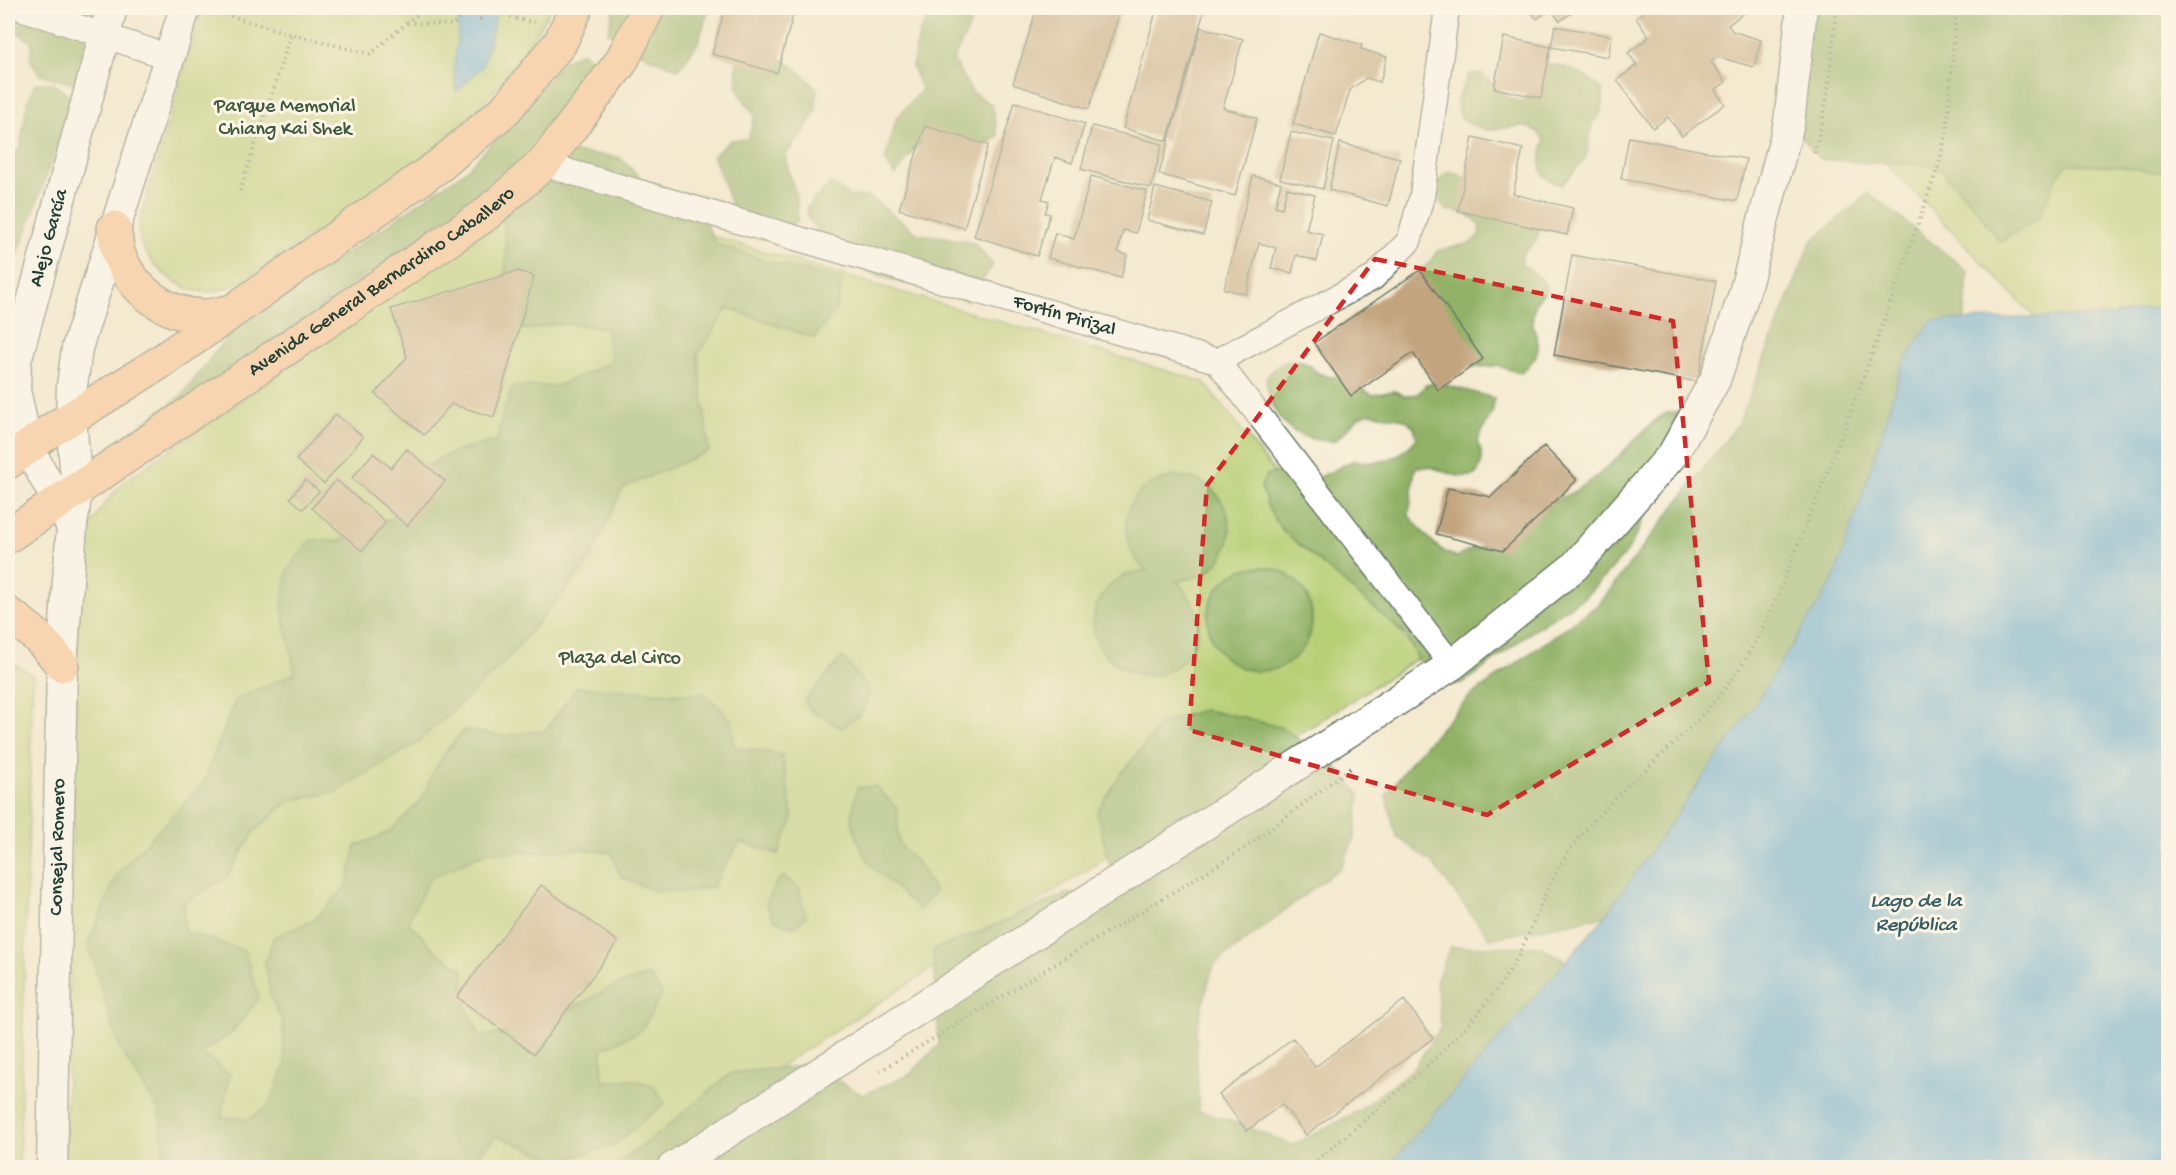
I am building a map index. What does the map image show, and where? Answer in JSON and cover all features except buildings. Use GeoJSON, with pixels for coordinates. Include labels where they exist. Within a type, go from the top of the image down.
{"type":"FeatureCollection","features":[{"type":"Feature","properties":{"kind":"main road"},"geometry":{"type":"LineString","coordinates":[[17,454],[159,363],[440,165],[505,110],[560,43],[576,8]]}},
{"type":"Feature","properties":{"kind":"main road","name":"Avenida General Bernardino Caballero"},"geometry":{"type":"LineString","coordinates":[[8,536],[69,506],[485,215],[543,164],[621,62],[648,8]]}},
{"type":"Feature","properties":{"kind":"main road"},"geometry":{"type":"LineString","coordinates":[[114,228],[119,255],[132,280],[152,299],[177,311],[205,316],[232,311]]}},
{"type":"Feature","properties":{"kind":"main road"},"geometry":{"type":"LineString","coordinates":[[8,614],[26,625],[46,643],[62,665]]}},
{"type":"Feature","properties":{"kind":"street"},"geometry":{"type":"LineString","coordinates":[[21,8],[108,21],[169,57]]}},
{"type":"Feature","properties":{"kind":"street"},"geometry":{"type":"LineString","coordinates":[[69,506],[72,386],[77,348],[184,8]]}},
{"type":"Feature","properties":{"kind":"street"},"geometry":{"type":"LineString","coordinates":[[1447,8],[1422,196],[1409,241],[1373,278],[1217,361],[1452,664]]}},
{"type":"Feature","properties":{"kind":"street"},"geometry":{"type":"LineString","coordinates":[[672,1167],[1452,664],[1574,567],[1673,454],[1715,380],[1743,297],[1789,123],[1802,8]]}},
{"type":"Feature","properties":{"kind":"street","name":"Alejo García"},"geometry":{"type":"LineString","coordinates":[[69,506],[17,454],[16,361],[108,21]]}},
{"type":"Feature","properties":{"kind":"street","name":"Fortín Pirizal"},"geometry":{"type":"LineString","coordinates":[[543,164],[1217,361]]}},
{"type":"Feature","properties":{"kind":"street","name":"Consejal Romero"},"geometry":{"type":"LineString","coordinates":[[52,1167],[62,665],[69,506]]}},
{"type":"Feature","properties":{"kind":"path"},"geometry":{"type":"LineString","coordinates":[[204,8],[291,34],[370,54],[425,8]]}},
{"type":"Feature","properties":{"kind":"path"},"geometry":{"type":"LineString","coordinates":[[406,23],[454,25],[465,9],[480,19],[488,8]]}},
{"type":"Feature","properties":{"kind":"path"},"geometry":{"type":"LineString","coordinates":[[494,8],[523,21],[542,23]]}},
{"type":"Feature","properties":{"kind":"path"},"geometry":{"type":"LineString","coordinates":[[1812,159],[1819,137],[1831,76],[1836,8]]}},
{"type":"Feature","properties":{"kind":"path"},"geometry":{"type":"LineString","coordinates":[[1308,1167],[1414,1079],[1474,1017],[1524,947],[1552,882],[1569,851],[1595,818],[1696,721],[1730,683],[1763,630],[1845,430],[1938,167],[1947,131],[1956,8]]}},
{"type":"Feature","properties":{"kind":"path"},"geometry":{"type":"LineString","coordinates":[[240,191],[291,34]]}},
{"type":"Feature","properties":{"kind":"path"},"geometry":{"type":"LineString","coordinates":[[876,1074],[1242,850],[1357,763]]}},
{"type":"Feature","properties":{"kind":"highlighted area"},"geometry":{"type":"Polygon","coordinates":[[[1375,259],[1673,321],[1709,682],[1487,815],[1189,730],[1207,485],[1375,259]]]}},
{"type":"Feature","properties":{"kind":"green space"},"geometry":{"type":"Polygon","coordinates":[[[8,8],[119,8],[81,86],[39,74],[30,58],[32,43],[16,31],[8,31],[8,8]]]}},
{"type":"Feature","properties":{"kind":"green space","name":"Parque Memorial Chiang Kai Shek"},"geometry":{"type":"Polygon","coordinates":[[[202,8],[551,8],[521,56],[495,90],[459,127],[430,152],[368,198],[241,282],[210,292],[195,291],[184,287],[163,273],[146,254],[139,231],[140,219],[202,8]]]}},
{"type":"Feature","properties":{"kind":"green space"},"geometry":{"type":"Polygon","coordinates":[[[614,8],[709,8],[698,43],[679,69],[650,58],[608,32],[614,8]]]}},
{"type":"Feature","properties":{"kind":"green space"},"geometry":{"type":"Polygon","coordinates":[[[935,8],[975,8],[969,28],[953,60],[972,92],[992,105],[998,137],[972,153],[925,135],[895,176],[885,160],[896,119],[922,90],[912,67],[920,31],[935,8]]]}},
{"type":"Feature","properties":{"kind":"green space"},"geometry":{"type":"Polygon","coordinates":[[[1806,8],[2168,8],[2168,174],[2120,166],[2068,164],[2056,178],[2040,217],[2000,242],[1970,201],[1938,167],[1820,159],[1789,123],[1806,8]]]}},
{"type":"Feature","properties":{"kind":"green space"},"geometry":{"type":"Polygon","coordinates":[[[2168,8],[2168,356],[2070,354],[1855,130],[2168,8]]]}},
{"type":"Feature","properties":{"kind":"green space"},"geometry":{"type":"Polygon","coordinates":[[[752,50],[788,63],[802,73],[817,89],[816,110],[800,138],[786,154],[789,173],[797,197],[798,221],[763,239],[739,229],[713,156],[731,140],[748,139],[755,115],[745,102],[737,84],[737,61],[752,50]]]}},
{"type":"Feature","properties":{"kind":"green space"},"geometry":{"type":"Polygon","coordinates":[[[582,52],[597,63],[585,99],[555,132],[506,176],[102,465],[99,455],[183,394],[231,332],[465,171],[509,126],[563,61],[582,52]]]}},
{"type":"Feature","properties":{"kind":"green space"},"geometry":{"type":"Polygon","coordinates":[[[1551,64],[1579,73],[1603,90],[1603,104],[1600,115],[1592,123],[1586,158],[1562,185],[1553,182],[1543,173],[1540,162],[1545,140],[1536,130],[1522,126],[1486,130],[1465,122],[1458,112],[1457,101],[1469,74],[1481,73],[1509,98],[1521,102],[1529,95],[1539,67],[1551,64]]]}},
{"type":"Feature","properties":{"kind":"green space"},"geometry":{"type":"Polygon","coordinates":[[[36,83],[53,83],[74,100],[8,282],[8,154],[20,150],[27,103],[36,83]]]}},
{"type":"Feature","properties":{"kind":"green space"},"geometry":{"type":"Polygon","coordinates":[[[572,152],[619,157],[643,180],[698,206],[715,243],[765,261],[843,280],[835,311],[814,338],[728,308],[698,354],[709,451],[623,488],[588,563],[500,667],[417,743],[336,792],[289,801],[254,832],[226,878],[184,902],[184,931],[244,950],[259,998],[229,1036],[200,1052],[230,1075],[221,1117],[249,1119],[269,1105],[285,1066],[283,1022],[271,998],[265,963],[274,937],[314,920],[347,886],[356,846],[389,832],[421,801],[433,772],[447,750],[465,730],[504,736],[546,730],[577,687],[706,694],[732,721],[734,747],[782,755],[793,819],[778,854],[740,842],[712,887],[684,892],[652,890],[621,877],[612,853],[581,849],[487,852],[430,878],[408,922],[438,953],[463,969],[464,1003],[481,1036],[526,1031],[617,985],[649,975],[662,994],[641,1031],[602,1049],[603,1082],[630,1079],[653,1085],[665,1103],[614,1145],[560,1161],[497,1136],[466,1167],[165,1167],[160,1112],[120,1049],[88,944],[118,873],[203,784],[236,699],[295,673],[282,607],[288,569],[311,540],[338,541],[396,516],[403,494],[420,472],[443,457],[470,447],[497,441],[504,410],[513,387],[557,386],[612,362],[605,329],[586,325],[553,324],[528,330],[506,322],[493,298],[506,270],[503,219],[572,152]]]}},
{"type":"Feature","properties":{"kind":"green space"},"geometry":{"type":"Polygon","coordinates":[[[1448,172],[1459,175],[1539,224],[1538,237],[1523,252],[1521,263],[1542,279],[1547,290],[1537,301],[1534,309],[1534,327],[1538,340],[1537,354],[1521,373],[1498,366],[1474,367],[1466,358],[1423,280],[1420,270],[1430,262],[1437,251],[1471,243],[1479,235],[1480,225],[1477,221],[1465,214],[1446,210],[1439,200],[1436,186],[1448,172]]]}},
{"type":"Feature","properties":{"kind":"green space"},"geometry":{"type":"Polygon","coordinates":[[[831,183],[850,196],[870,197],[918,234],[974,243],[993,265],[968,301],[919,285],[901,283],[853,265],[808,220],[806,208],[831,183]]]}},
{"type":"Feature","properties":{"kind":"green space","name":"Plaza del Circo"},"geometry":{"type":"Polygon","coordinates":[[[547,187],[1204,382],[1420,657],[622,1167],[65,1168],[79,551],[88,531],[98,513],[125,481],[547,187]]]}},
{"type":"Feature","properties":{"kind":"green space"},"geometry":{"type":"Polygon","coordinates":[[[1869,193],[1968,271],[1953,483],[1605,916],[1490,939],[1432,863],[1396,836],[1386,796],[1412,760],[1469,697],[1599,604],[1738,424],[1811,242],[1869,193]]]}},
{"type":"Feature","properties":{"kind":"green space"},"geometry":{"type":"Polygon","coordinates":[[[1297,360],[1309,365],[1318,373],[1330,377],[1342,376],[1372,395],[1394,391],[1405,396],[1418,394],[1426,385],[1438,383],[1494,398],[1493,410],[1477,442],[1482,459],[1475,475],[1457,476],[1431,467],[1415,468],[1409,516],[1436,546],[1457,557],[1497,540],[1544,508],[1588,483],[1663,415],[1674,412],[1689,415],[1639,530],[1627,552],[1586,596],[1534,630],[1472,677],[1462,683],[1450,685],[1440,682],[1422,667],[1407,636],[1281,529],[1268,508],[1261,486],[1266,475],[1280,472],[1305,478],[1316,478],[1352,461],[1376,462],[1390,459],[1402,452],[1417,438],[1414,427],[1405,419],[1369,413],[1359,417],[1335,441],[1307,437],[1296,432],[1279,416],[1273,405],[1266,378],[1280,365],[1297,360]]]}},
{"type":"Feature","properties":{"kind":"green space"},"geometry":{"type":"Polygon","coordinates":[[[1175,476],[1194,479],[1215,493],[1227,514],[1230,526],[1229,539],[1218,562],[1209,570],[1194,578],[1177,581],[1188,594],[1196,609],[1198,626],[1194,643],[1179,664],[1160,674],[1139,674],[1119,666],[1104,652],[1095,633],[1095,612],[1107,589],[1115,581],[1136,572],[1147,571],[1132,553],[1126,530],[1126,518],[1135,497],[1144,488],[1175,476]]]}},
{"type":"Feature","properties":{"kind":"green space"},"geometry":{"type":"Polygon","coordinates":[[[1260,567],[1280,571],[1297,582],[1308,599],[1312,619],[1308,639],[1297,656],[1280,667],[1260,671],[1240,667],[1223,656],[1212,639],[1208,619],[1212,599],[1223,582],[1240,571],[1260,567]]]}},
{"type":"Feature","properties":{"kind":"green space"},"geometry":{"type":"Polygon","coordinates":[[[843,657],[870,692],[862,712],[842,728],[811,711],[804,701],[843,657]]]}},
{"type":"Feature","properties":{"kind":"green space"},"geometry":{"type":"Polygon","coordinates":[[[8,660],[33,675],[19,1168],[8,1167],[8,660]]]}},
{"type":"Feature","properties":{"kind":"green space"},"geometry":{"type":"Polygon","coordinates":[[[1204,710],[1247,718],[1282,728],[1332,762],[1360,795],[1354,840],[1340,868],[1213,966],[1196,1031],[1199,1111],[1293,1145],[1358,1111],[1413,1069],[1441,1027],[1436,982],[1450,947],[1540,946],[1575,967],[1409,1167],[610,1168],[654,1137],[731,1073],[810,1065],[863,1095],[909,1075],[939,1045],[933,950],[1001,923],[1064,894],[1120,892],[1108,859],[1097,812],[1121,774],[1163,722],[1204,710]]]}},
{"type":"Feature","properties":{"kind":"green space"},"geometry":{"type":"Polygon","coordinates":[[[875,786],[897,808],[899,844],[921,867],[935,892],[919,910],[870,864],[862,851],[851,820],[857,788],[875,786]]]}},
{"type":"Feature","properties":{"kind":"green space"},"geometry":{"type":"Polygon","coordinates":[[[784,876],[799,888],[806,916],[794,928],[774,920],[766,903],[777,881],[784,876]]]}},
{"type":"Feature","properties":{"kind":"water"},"geometry":{"type":"Polygon","coordinates":[[[458,8],[498,8],[483,66],[456,92],[454,66],[458,8]]]}},
{"type":"Feature","properties":{"kind":"water","name":"Lago de la República"},"geometry":{"type":"Polygon","coordinates":[[[2168,305],[2168,1167],[1388,1167],[1605,916],[1755,704],[1833,581],[1875,456],[1901,367],[1931,321],[2113,315],[2168,305]]]}}]}
